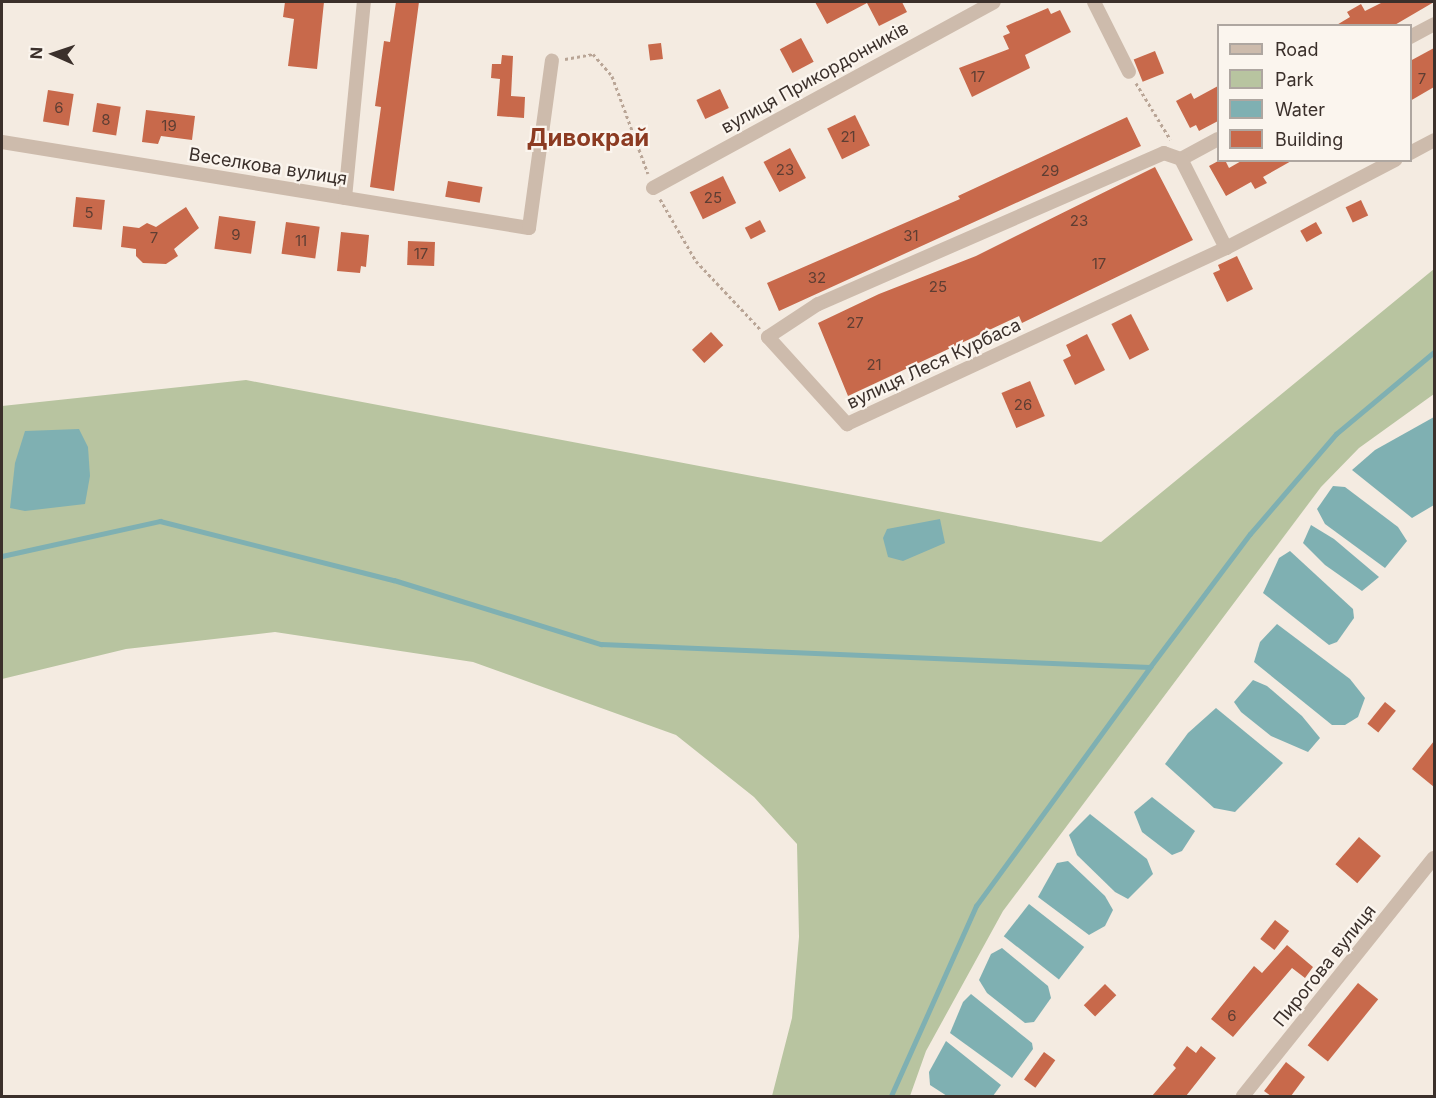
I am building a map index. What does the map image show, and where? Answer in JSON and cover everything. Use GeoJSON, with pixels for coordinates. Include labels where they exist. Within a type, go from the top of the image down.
{"type":"FeatureCollection","features":[{"type":"Feature","properties":{"kind":"street"},"geometry":{"type":"LineString","coordinates":[[345,198],[364,2]]}},
{"type":"Feature","properties":{"kind":"street","name":"вулиця Прикордонників"},"geometry":{"type":"LineString","coordinates":[[653,188],[994,2]]}},
{"type":"Feature","properties":{"kind":"street"},"geometry":{"type":"LineString","coordinates":[[1094,2],[1129,72]]}},
{"type":"Feature","properties":{"kind":"street"},"geometry":{"type":"LineString","coordinates":[[1412,36],[1434,24]]}},
{"type":"Feature","properties":{"kind":"street","name":"Веселкова вулиця"},"geometry":{"type":"LineString","coordinates":[[2,142],[529,228],[552,61]]}},
{"type":"Feature","properties":{"kind":"street"},"geometry":{"type":"LineString","coordinates":[[1217,140],[1181,159],[1226,248]]}},
{"type":"Feature","properties":{"kind":"street"},"geometry":{"type":"LineString","coordinates":[[1412,152],[1434,140]]}},
{"type":"Feature","properties":{"kind":"street","name":"вулиця Леся Курбаса"},"geometry":{"type":"LineString","coordinates":[[1181,159],[1164,153],[818,304],[768,337],[847,424],[1226,248],[1391,162]]}},
{"type":"Feature","properties":{"kind":"street","name":"Пирогова вулиця"},"geometry":{"type":"LineString","coordinates":[[1243,1096],[1434,858]]}},
{"type":"Feature","properties":{"kind":"path"},"geometry":{"type":"LineString","coordinates":[[1129,72],[1181,159]]}},
{"type":"Feature","properties":{"kind":"green space"},"geometry":{"type":"Polygon","coordinates":[[[1434,269],[1434,394],[1359,448],[1321,487],[1003,911],[926,1051],[910,1096],[772,1096],[792,1018],[799,937],[797,844],[754,797],[676,735],[473,662],[275,632],[126,649],[2,679],[2,406],[246,380],[1101,542],[1434,269]]]}},
{"type":"Feature","properties":{"kind":"water"},"geometry":{"type":"Polygon","coordinates":[[[1434,417],[1434,505],[1412,518],[1352,470],[1375,450],[1434,417]]]}},
{"type":"Feature","properties":{"kind":"water"},"geometry":{"type":"Polygon","coordinates":[[[79,429],[88,447],[90,476],[85,504],[25,511],[10,508],[15,463],[25,431],[79,429]]]}},
{"type":"Feature","properties":{"kind":"water"},"geometry":{"type":"Polygon","coordinates":[[[1333,486],[1345,487],[1398,527],[1407,541],[1385,568],[1325,524],[1317,509],[1333,486]]]}},
{"type":"Feature","properties":{"kind":"water"},"geometry":{"type":"Polygon","coordinates":[[[940,519],[945,543],[903,561],[888,557],[883,538],[887,529],[940,519]]]}},
{"type":"Feature","properties":{"kind":"water"},"geometry":{"type":"Polygon","coordinates":[[[1311,525],[1334,539],[1379,577],[1362,591],[1325,565],[1303,543],[1311,525]]]}},
{"type":"Feature","properties":{"kind":"water"},"geometry":{"type":"Polygon","coordinates":[[[1290,551],[1353,609],[1354,618],[1337,642],[1329,645],[1263,593],[1279,558],[1290,551]]]}},
{"type":"Feature","properties":{"kind":"water"},"geometry":{"type":"Polygon","coordinates":[[[1277,624],[1350,679],[1365,698],[1358,717],[1345,725],[1332,725],[1254,662],[1260,642],[1277,624]]]}},
{"type":"Feature","properties":{"kind":"water"},"geometry":{"type":"Polygon","coordinates":[[[1253,680],[1267,686],[1302,716],[1320,738],[1308,752],[1271,736],[1241,712],[1234,702],[1253,680]]]}},
{"type":"Feature","properties":{"kind":"water"},"geometry":{"type":"Polygon","coordinates":[[[1216,708],[1283,763],[1235,812],[1214,808],[1165,764],[1188,733],[1216,708]]]}},
{"type":"Feature","properties":{"kind":"water"},"geometry":{"type":"Polygon","coordinates":[[[1152,797],[1195,831],[1182,851],[1172,855],[1142,832],[1134,812],[1152,797]]]}},
{"type":"Feature","properties":{"kind":"water"},"geometry":{"type":"Polygon","coordinates":[[[1090,814],[1147,859],[1153,874],[1128,899],[1115,892],[1077,855],[1069,835],[1090,814]]]}},
{"type":"Feature","properties":{"kind":"water"},"geometry":{"type":"Polygon","coordinates":[[[1068,861],[1105,896],[1113,910],[1105,926],[1089,935],[1038,897],[1057,863],[1068,861]]]}},
{"type":"Feature","properties":{"kind":"water"},"geometry":{"type":"Polygon","coordinates":[[[1029,904],[1084,947],[1059,979],[1004,936],[1029,904]]]}},
{"type":"Feature","properties":{"kind":"water"},"geometry":{"type":"Polygon","coordinates":[[[1002,948],[1048,986],[1051,998],[1034,1022],[1025,1023],[987,993],[979,980],[991,954],[1002,948]]]}},
{"type":"Feature","properties":{"kind":"water"},"geometry":{"type":"Polygon","coordinates":[[[971,994],[1032,1043],[1033,1049],[1012,1078],[950,1033],[963,1002],[971,994]]]}},
{"type":"Feature","properties":{"kind":"water"},"geometry":{"type":"Polygon","coordinates":[[[946,1041],[1001,1085],[993,1096],[947,1096],[930,1085],[929,1072],[946,1041]]]}},
{"type":"Feature","properties":{"kind":"building"},"geometry":{"type":"Polygon","coordinates":[[[285,2],[324,2],[317,69],[288,66],[294,19],[283,17],[285,2]]]}},
{"type":"Feature","properties":{"kind":"building"},"geometry":{"type":"Polygon","coordinates":[[[396,2],[419,2],[394,191],[370,187],[381,107],[375,106],[384,41],[390,42],[396,2]]]}},
{"type":"Feature","properties":{"kind":"building"},"geometry":{"type":"Polygon","coordinates":[[[815,2],[902,2],[907,12],[879,26],[867,3],[827,24],[815,2]]]}},
{"type":"Feature","properties":{"kind":"building"},"geometry":{"type":"Polygon","coordinates":[[[1383,2],[1434,2],[1396,24],[1338,24],[1350,17],[1347,12],[1361,4],[1365,11],[1383,2]]]}},
{"type":"Feature","properties":{"kind":"building"},"geometry":{"type":"Polygon","coordinates":[[[1048,8],[1051,14],[1060,10],[1071,32],[1025,55],[1030,68],[972,97],[959,68],[1009,49],[1003,36],[1010,33],[1006,26],[1048,8]]]}},
{"type":"Feature","properties":{"kind":"building"},"geometry":{"type":"Polygon","coordinates":[[[801,38],[814,62],[792,73],[780,49],[801,38]]]}},
{"type":"Feature","properties":{"kind":"building"},"geometry":{"type":"Polygon","coordinates":[[[661,43],[663,59],[650,60],[648,45],[661,43]]]}},
{"type":"Feature","properties":{"kind":"building"},"geometry":{"type":"Polygon","coordinates":[[[1434,48],[1434,87],[1412,100],[1412,60],[1434,48]]]}},
{"type":"Feature","properties":{"kind":"building"},"geometry":{"type":"Polygon","coordinates":[[[1155,51],[1164,73],[1143,82],[1134,60],[1155,51]]]}},
{"type":"Feature","properties":{"kind":"building"},"geometry":{"type":"Polygon","coordinates":[[[502,55],[513,56],[511,96],[525,97],[524,118],[497,116],[500,79],[491,78],[492,64],[501,64],[502,55]]]}},
{"type":"Feature","properties":{"kind":"building"},"geometry":{"type":"Polygon","coordinates":[[[1217,87],[1217,122],[1199,131],[1196,125],[1190,128],[1176,101],[1191,93],[1194,99],[1217,87]]]}},
{"type":"Feature","properties":{"kind":"building"},"geometry":{"type":"Polygon","coordinates":[[[720,89],[729,108],[705,119],[696,100],[720,89]]]}},
{"type":"Feature","properties":{"kind":"building"},"geometry":{"type":"Polygon","coordinates":[[[48,90],[74,94],[69,126],[43,122],[48,90]]]}},
{"type":"Feature","properties":{"kind":"building"},"geometry":{"type":"Polygon","coordinates":[[[97,103],[121,107],[116,135],[92,132],[97,103]]]}},
{"type":"Feature","properties":{"kind":"building"},"geometry":{"type":"Polygon","coordinates":[[[146,110],[195,116],[192,140],[161,136],[158,144],[142,142],[146,110]]]}},
{"type":"Feature","properties":{"kind":"building"},"geometry":{"type":"Polygon","coordinates":[[[855,115],[870,146],[842,159],[827,129],[855,115]]]}},
{"type":"Feature","properties":{"kind":"building"},"geometry":{"type":"Polygon","coordinates":[[[1127,117],[1141,146],[779,311],[767,283],[960,199],[958,196],[1127,117]]]}},
{"type":"Feature","properties":{"kind":"building"},"geometry":{"type":"Polygon","coordinates":[[[790,148],[806,178],[779,192],[764,162],[790,148]]]}},
{"type":"Feature","properties":{"kind":"building"},"geometry":{"type":"Polygon","coordinates":[[[1217,162],[1226,162],[1229,168],[1240,162],[1289,162],[1263,177],[1267,183],[1255,189],[1251,182],[1226,196],[1209,166],[1217,162]]]}},
{"type":"Feature","properties":{"kind":"building"},"geometry":{"type":"Polygon","coordinates":[[[1155,167],[1193,240],[1022,323],[1019,316],[848,396],[818,323],[879,294],[976,256],[1155,167]]]}},
{"type":"Feature","properties":{"kind":"building"},"geometry":{"type":"Polygon","coordinates":[[[723,176],[736,203],[703,219],[690,192],[723,176]]]}},
{"type":"Feature","properties":{"kind":"building"},"geometry":{"type":"Polygon","coordinates":[[[448,181],[482,187],[480,203],[445,197],[448,181]]]}},
{"type":"Feature","properties":{"kind":"building"},"geometry":{"type":"Polygon","coordinates":[[[76,197],[105,200],[102,230],[73,227],[76,197]]]}},
{"type":"Feature","properties":{"kind":"building"},"geometry":{"type":"Polygon","coordinates":[[[1361,200],[1368,215],[1353,223],[1346,207],[1361,200]]]}},
{"type":"Feature","properties":{"kind":"building"},"geometry":{"type":"Polygon","coordinates":[[[186,207],[199,228],[174,249],[178,256],[166,264],[143,263],[136,256],[136,249],[121,247],[123,226],[139,228],[147,223],[156,227],[186,207]]]}},
{"type":"Feature","properties":{"kind":"building"},"geometry":{"type":"Polygon","coordinates":[[[219,216],[256,221],[251,254],[214,249],[219,216]]]}},
{"type":"Feature","properties":{"kind":"building"},"geometry":{"type":"Polygon","coordinates":[[[760,220],[766,232],[751,239],[745,228],[760,220]]]}},
{"type":"Feature","properties":{"kind":"building"},"geometry":{"type":"Polygon","coordinates":[[[286,222],[320,227],[315,258],[282,254],[286,222]]]}},
{"type":"Feature","properties":{"kind":"building"},"geometry":{"type":"Polygon","coordinates":[[[1316,222],[1322,233],[1307,242],[1300,231],[1316,222]]]}},
{"type":"Feature","properties":{"kind":"building"},"geometry":{"type":"Polygon","coordinates":[[[341,232],[369,235],[366,267],[361,266],[360,273],[337,271],[341,232]]]}},
{"type":"Feature","properties":{"kind":"building"},"geometry":{"type":"Polygon","coordinates":[[[408,241],[435,242],[434,266],[407,265],[408,241]]]}},
{"type":"Feature","properties":{"kind":"building"},"geometry":{"type":"Polygon","coordinates":[[[1237,256],[1253,289],[1227,302],[1213,273],[1220,270],[1218,265],[1237,256]]]}},
{"type":"Feature","properties":{"kind":"building"},"geometry":{"type":"Polygon","coordinates":[[[1131,314],[1149,350],[1130,360],[1111,324],[1131,314]]]}},
{"type":"Feature","properties":{"kind":"building"},"geometry":{"type":"Polygon","coordinates":[[[711,332],[723,345],[704,363],[692,350],[711,332]]]}},
{"type":"Feature","properties":{"kind":"building"},"geometry":{"type":"Polygon","coordinates":[[[1087,334],[1105,370],[1075,385],[1063,360],[1071,356],[1066,345],[1087,334]]]}},
{"type":"Feature","properties":{"kind":"building"},"geometry":{"type":"Polygon","coordinates":[[[1030,381],[1045,416],[1016,428],[1001,393],[1030,381]]]}},
{"type":"Feature","properties":{"kind":"building"},"geometry":{"type":"Polygon","coordinates":[[[1385,702],[1396,711],[1378,733],[1367,724],[1385,702]]]}},
{"type":"Feature","properties":{"kind":"building"},"geometry":{"type":"Polygon","coordinates":[[[1434,741],[1434,787],[1412,769],[1434,741]]]}},
{"type":"Feature","properties":{"kind":"building"},"geometry":{"type":"Polygon","coordinates":[[[1359,837],[1381,856],[1357,883],[1335,864],[1359,837]]]}},
{"type":"Feature","properties":{"kind":"building"},"geometry":{"type":"Polygon","coordinates":[[[1275,920],[1289,931],[1274,950],[1260,939],[1275,920]]]}},
{"type":"Feature","properties":{"kind":"building"},"geometry":{"type":"Polygon","coordinates":[[[1287,945],[1313,967],[1305,978],[1292,968],[1233,1037],[1211,1019],[1254,966],[1262,973],[1287,945]]]}},
{"type":"Feature","properties":{"kind":"building"},"geometry":{"type":"Polygon","coordinates":[[[1358,983],[1378,999],[1328,1062],[1308,1045],[1358,983]]]}},
{"type":"Feature","properties":{"kind":"building"},"geometry":{"type":"Polygon","coordinates":[[[1105,984],[1116,995],[1095,1017],[1084,1005],[1105,984]]]}},
{"type":"Feature","properties":{"kind":"building"},"geometry":{"type":"Polygon","coordinates":[[[1187,1046],[1196,1053],[1201,1046],[1216,1058],[1186,1096],[1152,1096],[1176,1068],[1173,1065],[1187,1046]]]}},
{"type":"Feature","properties":{"kind":"building"},"geometry":{"type":"Polygon","coordinates":[[[1044,1052],[1055,1060],[1035,1088],[1024,1080],[1044,1052]]]}},
{"type":"Feature","properties":{"kind":"building"},"geometry":{"type":"Polygon","coordinates":[[[1286,1062],[1305,1077],[1291,1096],[1271,1096],[1264,1091],[1286,1062]]]}},
{"type":"Feature","properties":{"kind":"waterway"},"geometry":{"type":"LineString","coordinates":[[891,1096],[976,906],[1150,667],[1250,534],[1336,434],[1434,352]]}},
{"type":"Feature","properties":{"kind":"waterway"},"geometry":{"type":"LineString","coordinates":[[2,556],[160,521],[394,580],[601,644],[1150,667]]}},
{"type":"Feature","properties":{"kind":"district","name":"Дивокрай"},"geometry":{"type":"Point","coordinates":[588,138]}}]}
